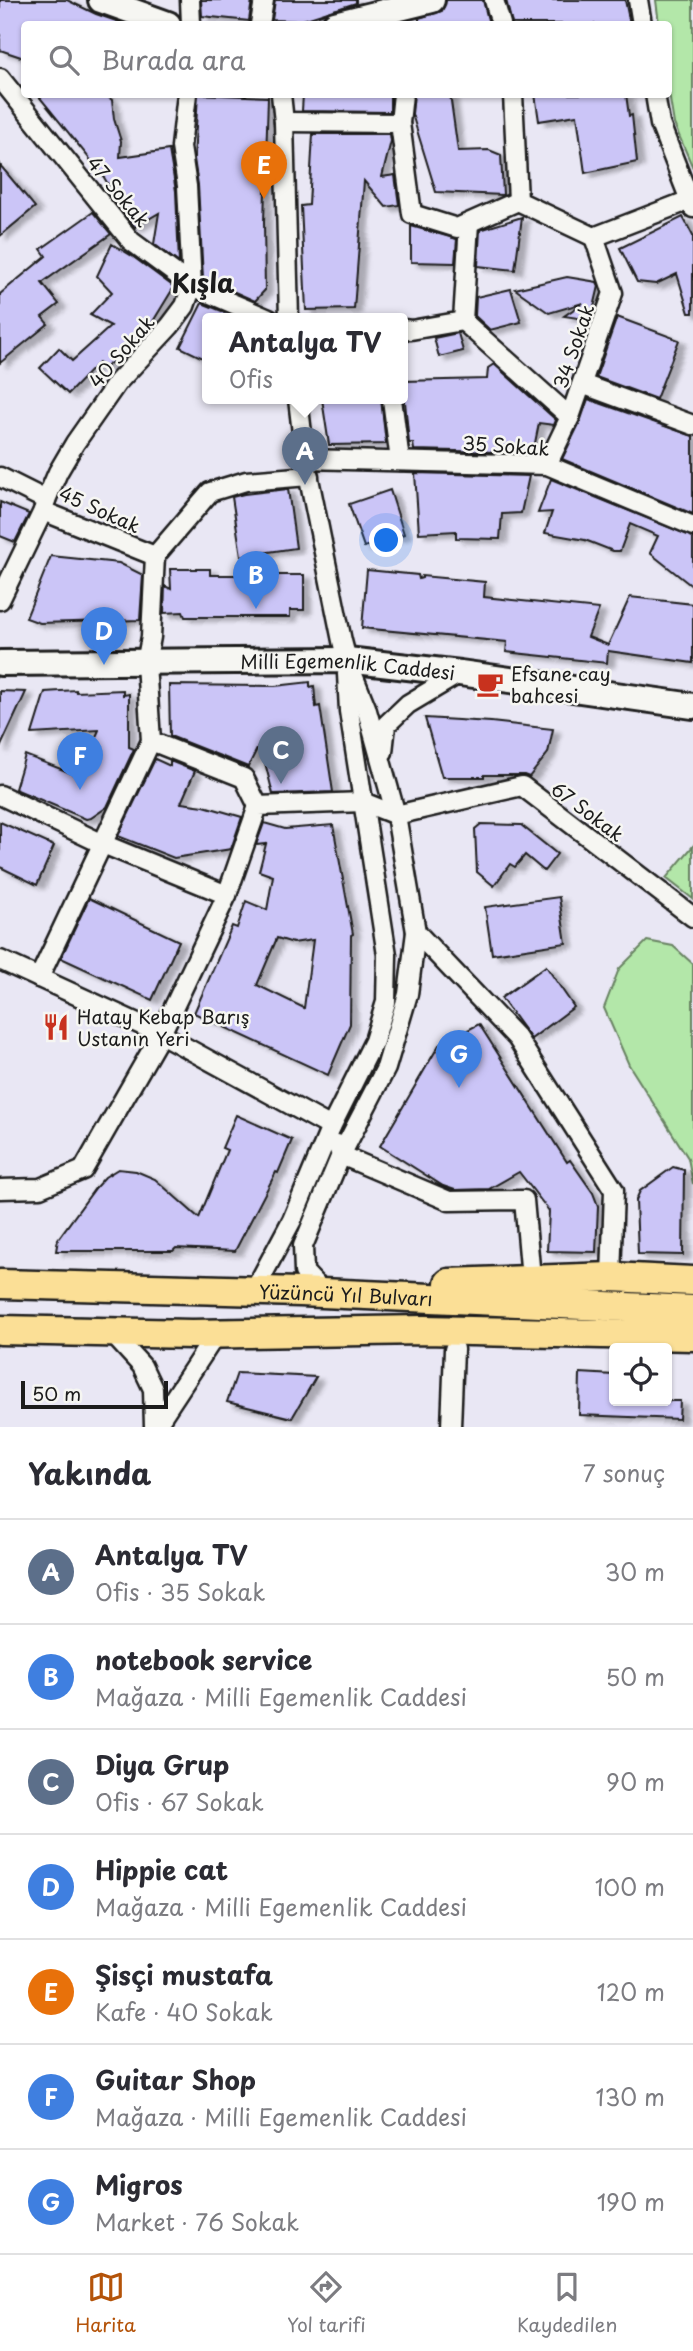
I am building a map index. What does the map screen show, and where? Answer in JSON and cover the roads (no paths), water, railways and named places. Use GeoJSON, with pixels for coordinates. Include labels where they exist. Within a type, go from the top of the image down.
{"type":"FeatureCollection","features":[{"type":"Feature","properties":{"kind":"main road"},"geometry":{"type":"LineString","coordinates":[[309,1289],[531,1278],[611,1277],[693,1281]]}},
{"type":"Feature","properties":{"kind":"main road","name":"Yüzüncü Yıl Bulvarı"},"geometry":{"type":"LineString","coordinates":[[0,1284],[254,1291],[309,1289],[693,1310]]}},
{"type":"Feature","properties":{"kind":"main road","name":"Yüzüncü Yıl Bulvarı"},"geometry":{"type":"LineString","coordinates":[[0,1330],[110,1331],[202,1338],[424,1330],[693,1336]]}},
{"type":"Feature","properties":{"kind":"main road"},"geometry":{"type":"LineString","coordinates":[[202,1338],[289,1348],[609,1353]]}},
{"type":"Feature","properties":{"kind":"main road"},"geometry":{"type":"LineString","coordinates":[[672,1355],[693,1356]]}},
{"type":"Feature","properties":{"kind":"street"},"geometry":{"type":"LineString","coordinates":[[101,0],[160,21]]}},
{"type":"Feature","properties":{"kind":"street"},"geometry":{"type":"LineString","coordinates":[[190,0],[191,21]]}},
{"type":"Feature","properties":{"kind":"street"},"geometry":{"type":"LineString","coordinates":[[260,21],[264,0]]}},
{"type":"Feature","properties":{"kind":"street"},"geometry":{"type":"LineString","coordinates":[[494,0],[500,21]]}},
{"type":"Feature","properties":{"kind":"street"},"geometry":{"type":"LineString","coordinates":[[638,0],[642,21]]}},
{"type":"Feature","properties":{"kind":"street"},"geometry":{"type":"LineString","coordinates":[[349,21],[421,6]]}},
{"type":"Feature","properties":{"kind":"street","name":"47 Sokak"},"geometry":{"type":"LineString","coordinates":[[0,78],[131,242],[192,285],[256,313]]}},
{"type":"Feature","properties":{"kind":"street","name":"40 Sokak"},"geometry":{"type":"LineString","coordinates":[[0,600],[58,472],[75,443],[117,383],[185,306],[192,285],[187,186],[181,147],[187,98]]}},
{"type":"Feature","properties":{"kind":"street"},"geometry":{"type":"LineString","coordinates":[[281,98],[289,313]]}},
{"type":"Feature","properties":{"kind":"street"},"geometry":{"type":"LineString","coordinates":[[403,98],[400,123],[412,214],[457,228],[518,201],[594,237],[691,204],[660,124],[655,98]]}},
{"type":"Feature","properties":{"kind":"street"},"geometry":{"type":"LineString","coordinates":[[513,98],[518,201]]}},
{"type":"Feature","properties":{"kind":"street"},"geometry":{"type":"LineString","coordinates":[[284,122],[400,123]]}},
{"type":"Feature","properties":{"kind":"street"},"geometry":{"type":"LineString","coordinates":[[463,321],[468,223]]}},
{"type":"Feature","properties":{"kind":"street","name":"34 Sokak"},"geometry":{"type":"LineString","coordinates":[[547,465],[570,417],[613,293],[594,237]]}},
{"type":"Feature","properties":{"kind":"street"},"geometry":{"type":"LineString","coordinates":[[408,330],[463,321]]}},
{"type":"Feature","properties":{"kind":"street"},"geometry":{"type":"LineString","coordinates":[[463,321],[570,417]]}},
{"type":"Feature","properties":{"kind":"street"},"geometry":{"type":"LineString","coordinates":[[582,384],[693,425]]}},
{"type":"Feature","properties":{"kind":"street"},"geometry":{"type":"LineString","coordinates":[[254,1291],[292,1220],[331,1127],[374,1041],[386,1002],[387,955],[349,711],[346,660],[307,468],[299,404]]}},
{"type":"Feature","properties":{"kind":"street"},"geometry":{"type":"LineString","coordinates":[[393,404],[400,461]]}},
{"type":"Feature","properties":{"kind":"street","name":"35 Sokak"},"geometry":{"type":"LineString","coordinates":[[155,555],[210,492],[307,468],[400,461],[547,465],[693,526]]}},
{"type":"Feature","properties":{"kind":"street","name":"45 Sokak"},"geometry":{"type":"LineString","coordinates":[[0,477],[45,505],[155,555]]}},
{"type":"Feature","properties":{"kind":"street"},"geometry":{"type":"LineString","coordinates":[[39,978],[151,741],[146,663],[151,637],[155,555]]}},
{"type":"Feature","properties":{"kind":"street"},"geometry":{"type":"LineString","coordinates":[[309,1289],[304,1272],[303,1246],[341,1155],[386,1068],[408,994],[416,932],[396,814],[366,706],[346,660]]}},
{"type":"Feature","properties":{"kind":"street","name":"Milli Egemenlik Caddesi"},"geometry":{"type":"LineString","coordinates":[[0,663],[346,660],[693,706]]}},
{"type":"Feature","properties":{"kind":"street"},"geometry":{"type":"LineString","coordinates":[[382,763],[386,725],[408,704],[460,673]]}},
{"type":"Feature","properties":{"kind":"street"},"geometry":{"type":"LineString","coordinates":[[0,1189],[40,1188],[83,1170],[161,1034],[227,895],[258,806],[244,778],[151,741]]}},
{"type":"Feature","properties":{"kind":"street","name":"67 Sokak"},"geometry":{"type":"LineString","coordinates":[[396,814],[522,786],[693,917]]}},
{"type":"Feature","properties":{"kind":"street"},"geometry":{"type":"LineString","coordinates":[[0,795],[103,844],[227,895]]}},
{"type":"Feature","properties":{"kind":"street"},"geometry":{"type":"LineString","coordinates":[[258,806],[363,802],[396,814]]}},
{"type":"Feature","properties":{"kind":"street"},"geometry":{"type":"LineString","coordinates":[[416,932],[517,1038],[614,1190],[611,1277]]}},
{"type":"Feature","properties":{"kind":"street"},"geometry":{"type":"LineString","coordinates":[[0,960],[161,1034],[331,1127],[341,1155],[449,1201],[524,1200],[531,1278]]}},
{"type":"Feature","properties":{"kind":"street"},"geometry":{"type":"LineString","coordinates":[[110,1331],[142,1366],[153,1389],[155,1427]]}},
{"type":"Feature","properties":{"kind":"street"},"geometry":{"type":"LineString","coordinates":[[155,1427],[202,1338]]}},
{"type":"Feature","properties":{"kind":"street"},"geometry":{"type":"LineString","coordinates":[[451,1427],[454,1349]]}},
{"type":"Feature","properties":{"kind":"place","name":"Şisçi mustafa"},"geometry":{"type":"Point","coordinates":[264,199]}},
{"type":"Feature","properties":{"kind":"place","name":"Antalya TV"},"geometry":{"type":"Point","coordinates":[305,485]}},
{"type":"Feature","properties":{"kind":"place","name":"notebook service"},"geometry":{"type":"Point","coordinates":[256,609]}},
{"type":"Feature","properties":{"kind":"place","name":"Hippie cat"},"geometry":{"type":"Point","coordinates":[104,665]}},
{"type":"Feature","properties":{"kind":"place","name":"Efsane cay bahcesi"},"geometry":{"type":"Point","coordinates":[490,684]}},
{"type":"Feature","properties":{"kind":"place","name":"Diya Grup"},"geometry":{"type":"Point","coordinates":[281,784]}},
{"type":"Feature","properties":{"kind":"place","name":"Guitar Shop"},"geometry":{"type":"Point","coordinates":[80,790]}},
{"type":"Feature","properties":{"kind":"place","name":"Hatay Kebap Barış Ustanın Yeri"},"geometry":{"type":"Point","coordinates":[56,1027]}},
{"type":"Feature","properties":{"kind":"place","name":"Migros"},"geometry":{"type":"Point","coordinates":[459,1088]}},
{"type":"Feature","properties":{"kind":"district","name":"Kışla"},"geometry":{"type":"Point","coordinates":[203,282]}}]}
